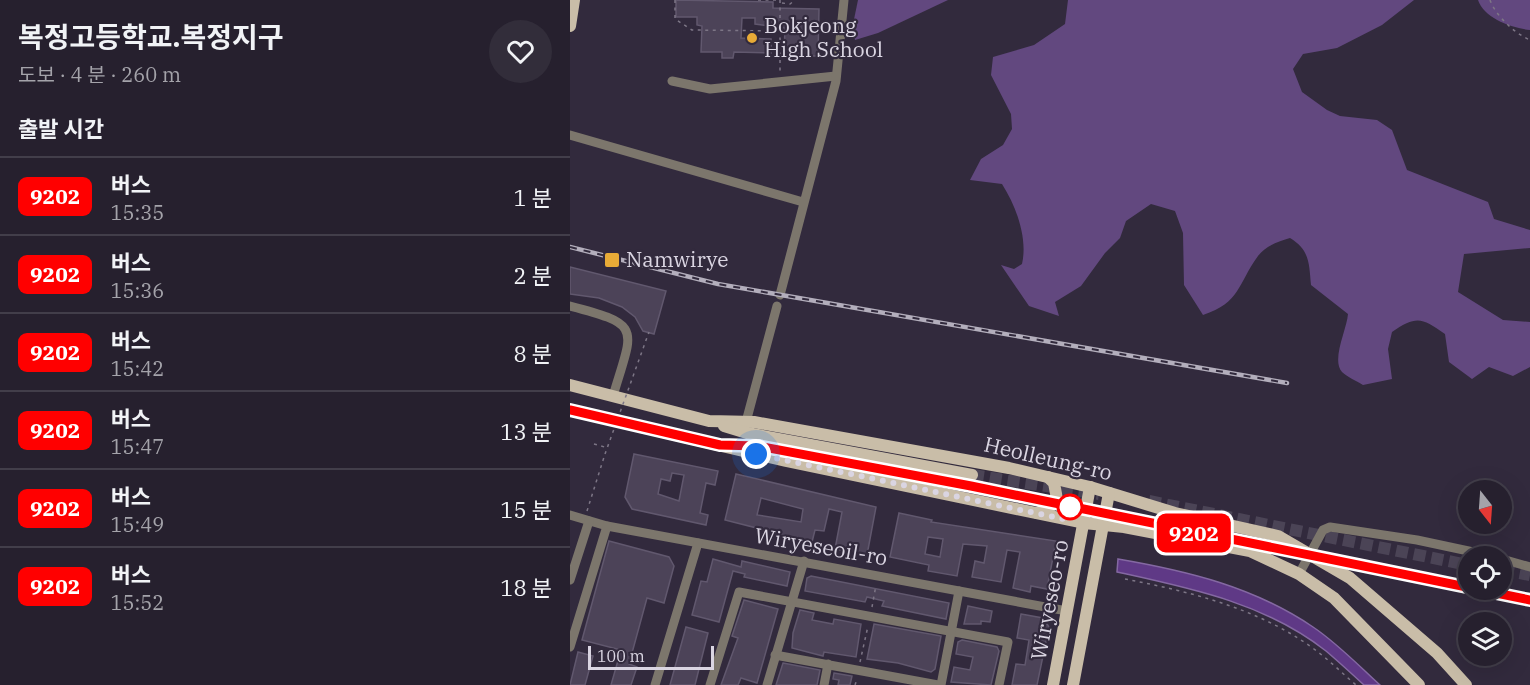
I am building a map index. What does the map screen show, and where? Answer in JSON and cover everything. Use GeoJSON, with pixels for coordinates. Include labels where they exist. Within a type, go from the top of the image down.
{"type":"FeatureCollection","features":[{"type":"Feature","properties":{"kind":"main road"},"geometry":{"type":"LineString","coordinates":[[570,26],[574,0]]}},
{"type":"Feature","properties":{"kind":"main road","name":"Heolleung-ro"},"geometry":{"type":"LineString","coordinates":[[570,385],[709,421],[746,422],[1048,477],[1090,487],[1175,513],[1278,536],[1357,584],[1437,653],[1466,685]]}},
{"type":"Feature","properties":{"kind":"main road"},"geometry":{"type":"LineString","coordinates":[[570,410],[786,461],[1103,527],[1124,527],[1250,551],[1299,574],[1334,598],[1419,685]]}},
{"type":"Feature","properties":{"kind":"main road"},"geometry":{"type":"LineString","coordinates":[[709,421],[747,433],[972,481],[758,446],[720,445]]}},
{"type":"Feature","properties":{"kind":"main road"},"geometry":{"type":"LineString","coordinates":[[1037,513],[1048,508],[1057,499],[1054,483],[1048,477]]}},
{"type":"Feature","properties":{"kind":"main road","name":"Wiryeseo-ro"},"geometry":{"type":"LineString","coordinates":[[1053,685],[1090,487]]}},
{"type":"Feature","properties":{"kind":"main road","name":"Wiryeseo-ro"},"geometry":{"type":"LineString","coordinates":[[1073,685],[1109,493]]}},
{"type":"Feature","properties":{"kind":"street"},"geometry":{"type":"LineString","coordinates":[[780,295],[837,76],[844,0]]}},
{"type":"Feature","properties":{"kind":"street"},"geometry":{"type":"LineString","coordinates":[[672,81],[710,89],[837,76]]}},
{"type":"Feature","properties":{"kind":"street"},"geometry":{"type":"LineString","coordinates":[[570,135],[803,202]]}},
{"type":"Feature","properties":{"kind":"street"},"geometry":{"type":"LineString","coordinates":[[570,306],[610,317],[624,325],[627,331],[628,345],[614,396]]}},
{"type":"Feature","properties":{"kind":"street"},"geometry":{"type":"LineString","coordinates":[[746,422],[777,306]]}},
{"type":"Feature","properties":{"kind":"street","name":"Wiryeseoil-ro"},"geometry":{"type":"LineString","coordinates":[[570,515],[607,526],[1067,611]]}},
{"type":"Feature","properties":{"kind":"street"},"geometry":{"type":"LineString","coordinates":[[570,580],[587,520]]}},
{"type":"Feature","properties":{"kind":"street"},"geometry":{"type":"LineString","coordinates":[[570,647],[607,526]]}},
{"type":"Feature","properties":{"kind":"street"},"geometry":{"type":"LineString","coordinates":[[1299,574],[1323,530],[1334,527],[1458,549]]}},
{"type":"Feature","properties":{"kind":"street"},"geometry":{"type":"LineString","coordinates":[[655,685],[698,543]]}},
{"type":"Feature","properties":{"kind":"street"},"geometry":{"type":"LineString","coordinates":[[767,685],[804,561]]}},
{"type":"Feature","properties":{"kind":"street"},"geometry":{"type":"LineString","coordinates":[[1512,562],[1530,567]]}},
{"type":"Feature","properties":{"kind":"street"},"geometry":{"type":"LineString","coordinates":[[776,655],[858,670],[887,680],[939,685],[958,591]]}},
{"type":"Feature","properties":{"kind":"street"},"geometry":{"type":"LineString","coordinates":[[710,685],[739,592],[1008,642],[999,685]]}},
{"type":"Feature","properties":{"kind":"street"},"geometry":{"type":"LineString","coordinates":[[824,685],[828,664]]}},
{"type":"Feature","properties":{"kind":"path"},"geometry":{"type":"LineString","coordinates":[[675,0],[675,19],[692,30],[781,31]]}},
{"type":"Feature","properties":{"kind":"path"},"geometry":{"type":"LineString","coordinates":[[758,0],[790,4],[795,0]]}},
{"type":"Feature","properties":{"kind":"path"},"geometry":{"type":"LineString","coordinates":[[1490,0],[1493,8],[1512,28],[1530,40]]}},
{"type":"Feature","properties":{"kind":"path"},"geometry":{"type":"LineString","coordinates":[[780,1],[780,75]]}},
{"type":"Feature","properties":{"kind":"path"},"geometry":{"type":"LineString","coordinates":[[587,520],[605,454],[649,332]]}},
{"type":"Feature","properties":{"kind":"path"},"geometry":{"type":"LineString","coordinates":[[594,444],[608,448]]}},
{"type":"Feature","properties":{"kind":"path"},"geometry":{"type":"LineString","coordinates":[[855,685],[878,575]]}},
{"type":"Feature","properties":{"kind":"path"},"geometry":{"type":"LineString","coordinates":[[1125,579],[1220,600],[1259,618],[1314,649],[1356,685]]}},
{"type":"Feature","properties":{"kind":"shaded area"},"geometry":{"type":"Polygon","coordinates":[[[858,0],[948,0],[878,33],[855,40],[852,29],[858,0]]]}},
{"type":"Feature","properties":{"kind":"shaded area"},"geometry":{"type":"Polygon","coordinates":[[[1068,0],[1414,0],[1382,25],[1337,48],[1303,54],[1293,69],[1302,92],[1327,110],[1340,116],[1377,120],[1392,130],[1407,170],[1488,202],[1494,219],[1530,230],[1530,248],[1464,254],[1458,292],[1503,320],[1530,322],[1530,367],[1513,376],[1489,367],[1472,379],[1449,362],[1445,334],[1425,322],[1414,321],[1392,332],[1388,349],[1392,379],[1363,385],[1344,374],[1339,367],[1339,352],[1348,314],[1311,285],[1307,258],[1297,243],[1290,238],[1264,249],[1232,298],[1203,315],[1184,285],[1183,233],[1175,211],[1151,204],[1126,221],[1120,238],[1105,253],[1081,286],[1055,302],[1059,316],[1029,306],[1001,265],[1014,269],[1022,264],[1022,233],[1012,202],[1002,184],[970,180],[981,159],[1003,145],[1012,129],[1011,114],[991,75],[993,57],[1034,45],[1065,24],[1068,0]]]}},
{"type":"Feature","properties":{"kind":"shaded area"},"geometry":{"type":"Polygon","coordinates":[[[1478,0],[1530,0],[1530,30],[1515,27],[1492,17],[1478,0]]]}},
{"type":"Feature","properties":{"kind":"shaded area"},"geometry":{"type":"Polygon","coordinates":[[[1118,559],[1220,582],[1267,601],[1322,633],[1380,685],[1364,685],[1326,651],[1278,621],[1252,609],[1199,591],[1117,572],[1118,559]]]}},
{"type":"Feature","properties":{"kind":"building"},"geometry":{"type":"Polygon","coordinates":[[[676,0],[773,2],[773,8],[819,9],[818,56],[784,56],[785,28],[755,24],[755,18],[742,18],[741,38],[771,39],[771,53],[734,52],[733,58],[722,58],[722,52],[701,52],[702,26],[697,25],[697,17],[676,17],[676,0]]]}},
{"type":"Feature","properties":{"kind":"building"},"geometry":{"type":"Polygon","coordinates":[[[570,267],[666,291],[654,334],[643,331],[635,317],[622,307],[599,298],[570,294],[570,267]]]}},
{"type":"Feature","properties":{"kind":"building"},"geometry":{"type":"Polygon","coordinates":[[[634,454],[718,471],[715,485],[706,483],[700,513],[708,515],[706,525],[632,509],[625,497],[634,454]],[[672,473],[670,481],[661,479],[658,494],[679,501],[684,475],[672,473]]]}},
{"type":"Feature","properties":{"kind":"building"},"geometry":{"type":"Polygon","coordinates":[[[736,474],[876,507],[867,555],[835,549],[842,512],[829,509],[824,531],[815,530],[812,542],[725,520],[736,474]],[[761,498],[757,515],[801,522],[803,509],[761,498]]]}},
{"type":"Feature","properties":{"kind":"building"},"geometry":{"type":"Polygon","coordinates":[[[899,513],[932,520],[931,522],[1056,541],[1047,589],[1031,586],[1030,592],[1013,588],[1020,552],[1007,550],[1001,582],[972,577],[975,561],[984,563],[987,546],[963,544],[957,576],[928,571],[929,565],[890,557],[899,513]],[[928,537],[925,554],[940,557],[943,539],[928,537]]]}},
{"type":"Feature","properties":{"kind":"building"},"geometry":{"type":"Polygon","coordinates":[[[609,541],[669,557],[674,566],[664,603],[647,598],[629,664],[637,667],[631,685],[611,685],[621,650],[582,640],[609,541]]]}},
{"type":"Feature","properties":{"kind":"building"},"geometry":{"type":"Polygon","coordinates":[[[713,559],[741,567],[742,561],[790,572],[787,586],[744,577],[745,574],[733,571],[719,622],[692,615],[701,581],[707,582],[713,559]]]}},
{"type":"Feature","properties":{"kind":"building"},"geometry":{"type":"Polygon","coordinates":[[[811,576],[949,603],[946,619],[882,606],[884,601],[867,597],[865,602],[805,591],[807,578],[811,576]]]}},
{"type":"Feature","properties":{"kind":"building"},"geometry":{"type":"Polygon","coordinates":[[[744,600],[778,609],[757,683],[741,678],[738,685],[721,685],[738,638],[732,636],[744,600]]]}},
{"type":"Feature","properties":{"kind":"building"},"geometry":{"type":"Polygon","coordinates":[[[968,606],[992,611],[990,622],[964,624],[968,606]]]}},
{"type":"Feature","properties":{"kind":"building"},"geometry":{"type":"Polygon","coordinates":[[[800,610],[814,613],[812,620],[833,624],[834,619],[861,624],[856,657],[824,652],[823,656],[792,648],[793,633],[800,610]]]}},
{"type":"Feature","properties":{"kind":"building"},"geometry":{"type":"Polygon","coordinates":[[[1021,614],[1043,618],[1049,627],[1037,685],[1012,685],[1016,664],[1025,665],[1029,640],[1017,638],[1021,614]]]}},
{"type":"Feature","properties":{"kind":"building"},"geometry":{"type":"Polygon","coordinates":[[[874,624],[941,636],[935,669],[931,672],[898,663],[867,659],[874,624]]]}},
{"type":"Feature","properties":{"kind":"building"},"geometry":{"type":"Polygon","coordinates":[[[686,627],[708,633],[695,685],[670,685],[686,627]]]}},
{"type":"Feature","properties":{"kind":"building"},"geometry":{"type":"Polygon","coordinates":[[[962,640],[997,647],[999,651],[991,685],[951,682],[954,667],[970,670],[973,657],[956,654],[958,642],[962,640]]]}},
{"type":"Feature","properties":{"kind":"building"},"geometry":{"type":"Polygon","coordinates":[[[578,652],[593,656],[585,685],[570,685],[578,652]]]}},
{"type":"Feature","properties":{"kind":"building"},"geometry":{"type":"Polygon","coordinates":[[[783,663],[820,670],[817,685],[776,685],[783,663]]]}},
{"type":"Feature","properties":{"kind":"building"},"geometry":{"type":"Polygon","coordinates":[[[834,673],[852,676],[850,685],[838,685],[839,680],[833,679],[834,673]]]}},
{"type":"Feature","properties":{"kind":"tunnel"},"geometry":{"type":"LineString","coordinates":[[972,475],[1099,494]]}},
{"type":"Feature","properties":{"kind":"tunnel"},"geometry":{"type":"LineString","coordinates":[[971,486],[1530,600]]}},
{"type":"Feature","properties":{"kind":"tunnel"},"geometry":{"type":"LineString","coordinates":[[1149,501],[1458,563]]}},
{"type":"Feature","properties":{"kind":"tunnel"},"geometry":{"type":"LineString","coordinates":[[1512,572],[1530,575]]}},
{"type":"Feature","properties":{"kind":"railway"},"geometry":{"type":"LineString","coordinates":[[570,247],[718,284],[1287,383]]}},
{"type":"Feature","properties":{"kind":"bus line","name":"9202"},"geometry":{"type":"LineString","coordinates":[[570,410],[720,445],[758,446],[971,486],[1467,590],[1530,600]]}},
{"type":"Feature","properties":{"kind":"place","name":"Bokjeong High School"},"geometry":{"type":"Point","coordinates":[752,38]}},
{"type":"Feature","properties":{"kind":"place","name":"Namwirye"},"geometry":{"type":"Point","coordinates":[612,260]}},
{"type":"Feature","properties":{"kind":"route"},"geometry":{"type":"LineString","coordinates":[[756,454],[1068,520],[1070,507]]}}]}
